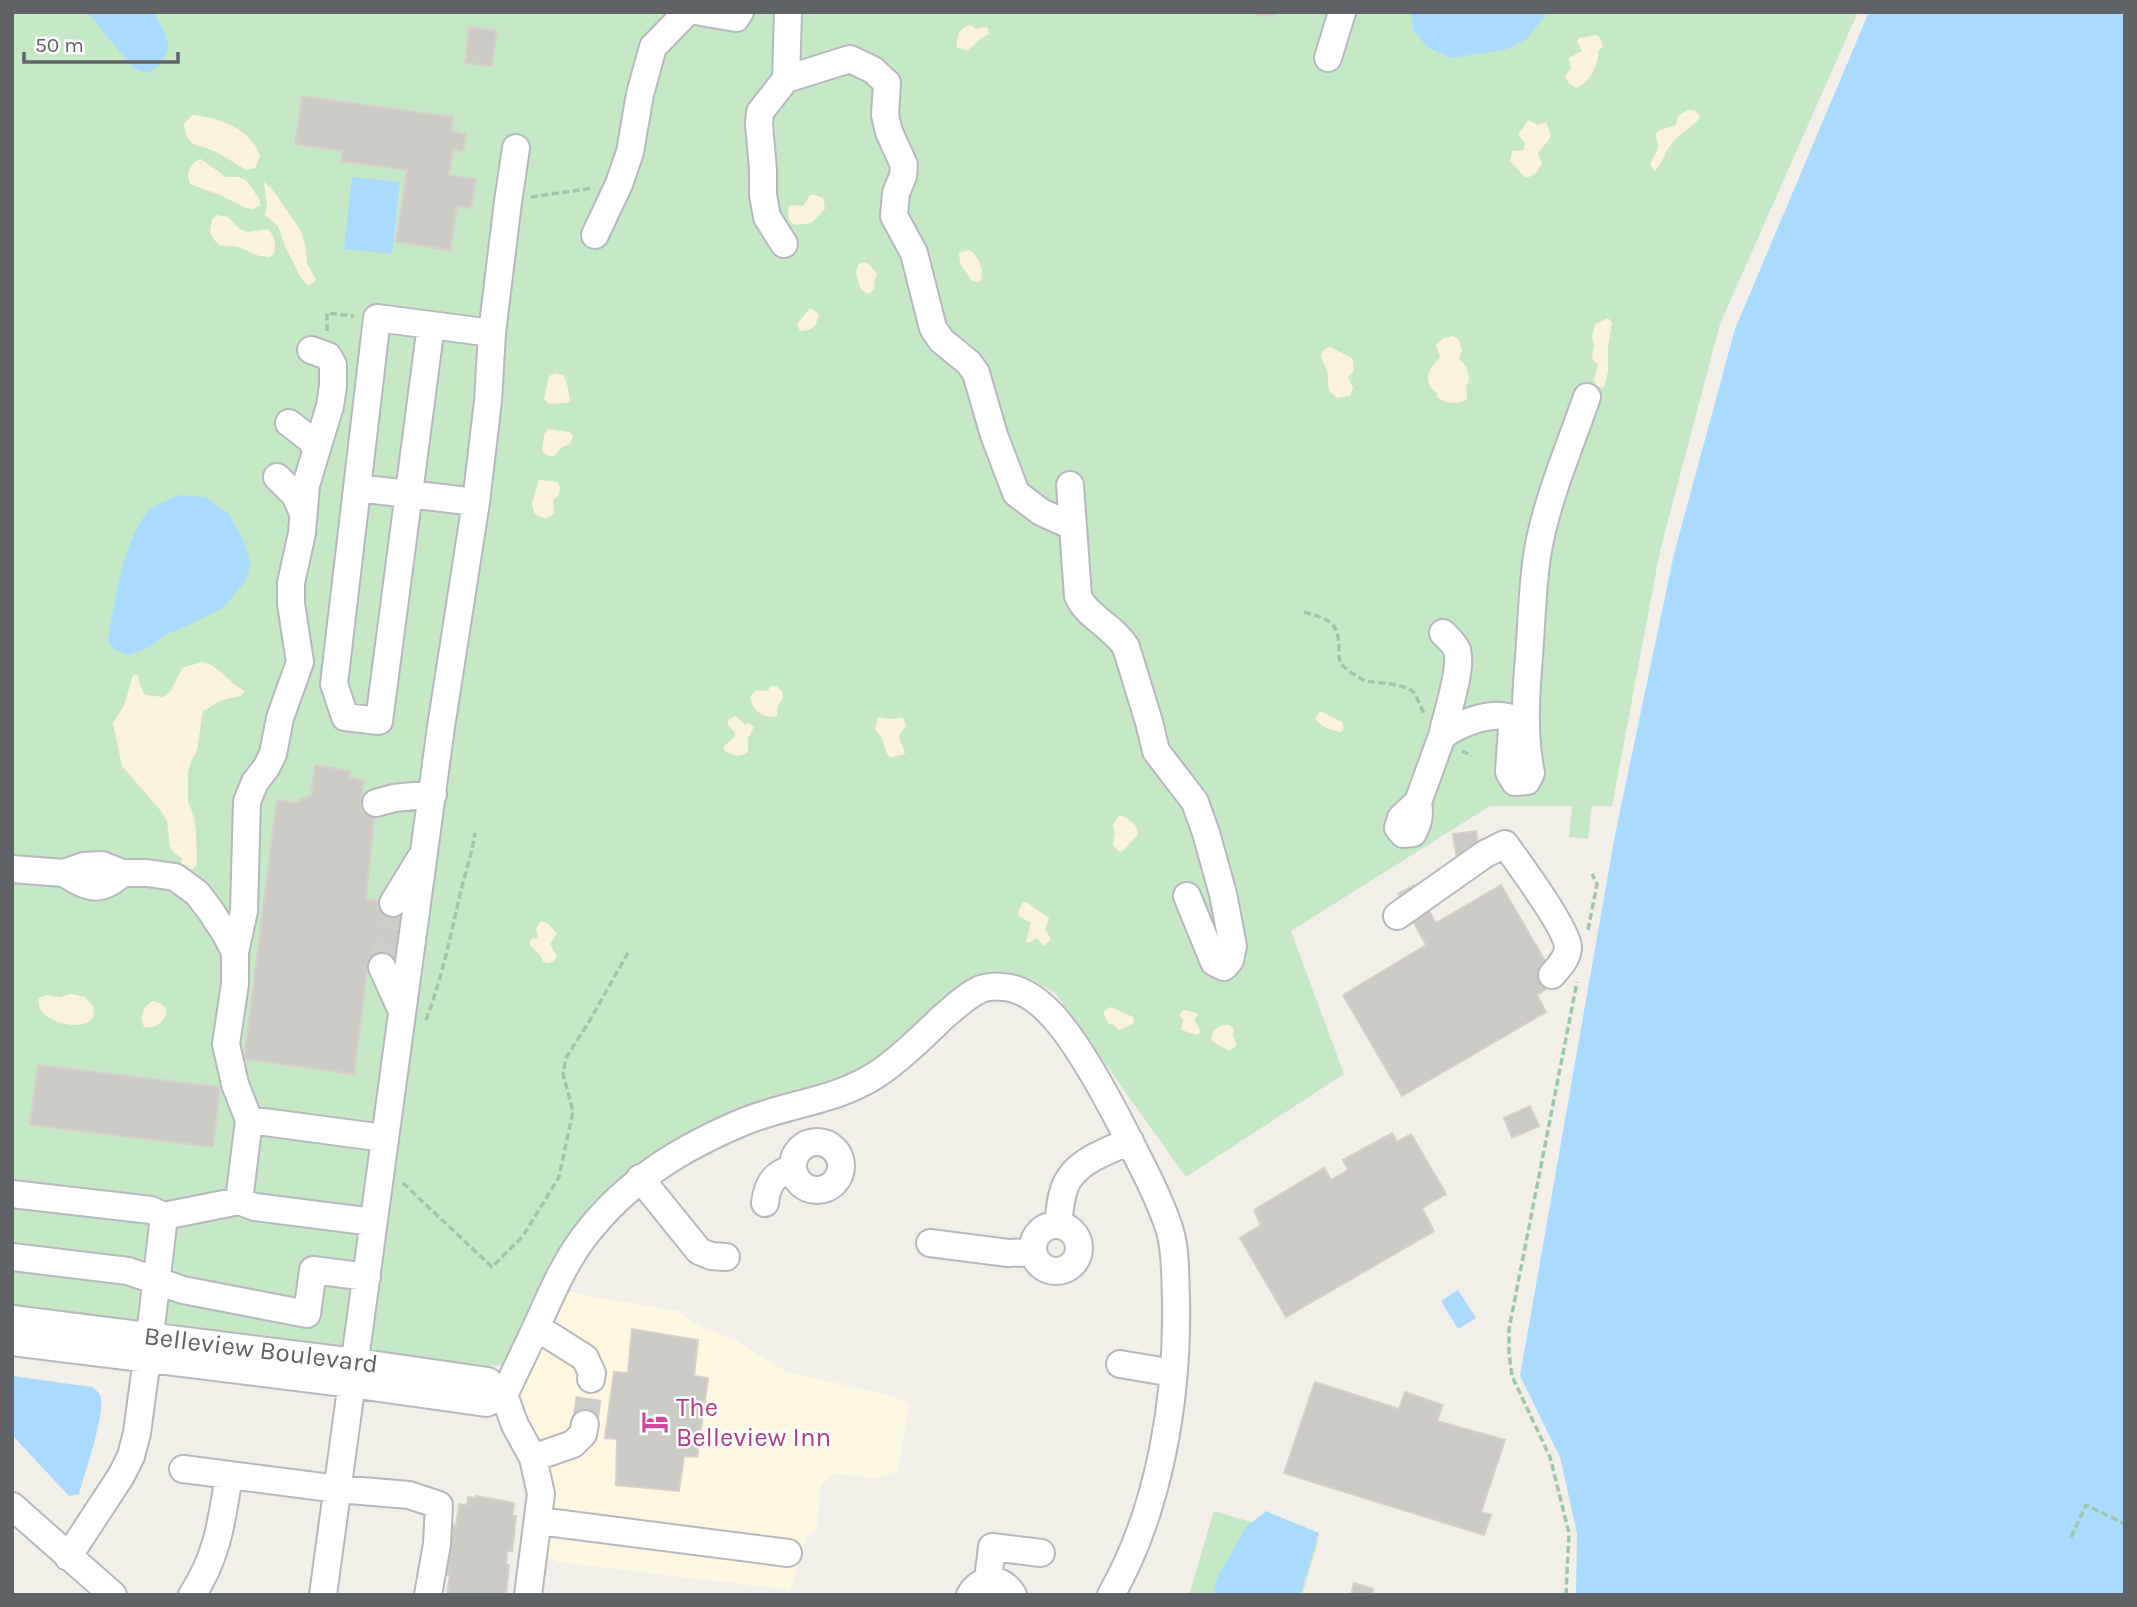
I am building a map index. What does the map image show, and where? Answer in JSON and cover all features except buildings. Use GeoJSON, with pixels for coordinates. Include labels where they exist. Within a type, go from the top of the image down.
{"type":"FeatureCollection","features":[{"type":"Feature","properties":{"kind":"street"},"geometry":{"type":"LineString","coordinates":[[595,234],[619,184],[630,152],[640,94],[653,47],[687,12]]}},
{"type":"Feature","properties":{"kind":"street"},"geometry":{"type":"LineString","coordinates":[[701,12],[736,18],[740,12]]}},
{"type":"Feature","properties":{"kind":"street"},"geometry":{"type":"LineString","coordinates":[[786,79],[788,12]]}},
{"type":"Feature","properties":{"kind":"street"},"geometry":{"type":"LineString","coordinates":[[1328,58],[1342,12]]}},
{"type":"Feature","properties":{"kind":"street"},"geometry":{"type":"LineString","coordinates":[[784,244],[767,217],[763,195],[760,112],[786,79],[850,59],[873,70],[887,83],[885,115],[889,132],[904,165],[896,193],[894,216],[914,253],[933,328],[941,340],[976,373],[994,435],[1016,493],[1041,512],[1072,526]]}},
{"type":"Feature","properties":{"kind":"street"},"geometry":{"type":"LineString","coordinates":[[323,1595],[384,1138],[414,1016],[425,852],[441,727],[476,502],[488,401],[492,333],[516,148]]}},
{"type":"Feature","properties":{"kind":"street"},"geometry":{"type":"LineString","coordinates":[[431,325],[380,721],[345,717],[334,684],[377,318],[431,325],[492,333]]}},
{"type":"Feature","properties":{"kind":"street"},"geometry":{"type":"LineString","coordinates":[[239,1201],[249,1121],[235,1084],[226,1044],[235,953],[244,911],[247,801],[255,782],[274,754],[280,718],[300,662],[291,583],[302,533],[306,485],[330,406],[333,386],[333,365],[320,353]]}},
{"type":"Feature","properties":{"kind":"street"},"geometry":{"type":"LineString","coordinates":[[1434,726],[1450,730],[1499,715],[1508,717],[1512,728],[1509,772],[1515,782],[1527,781],[1531,773],[1528,760],[1526,698],[1538,549],[1545,519],[1587,397]]}},
{"type":"Feature","properties":{"kind":"street"},"geometry":{"type":"LineString","coordinates":[[289,423],[312,440],[316,450]]}},
{"type":"Feature","properties":{"kind":"street"},"geometry":{"type":"LineString","coordinates":[[277,477],[295,495],[302,512]]}},
{"type":"Feature","properties":{"kind":"street"},"geometry":{"type":"LineString","coordinates":[[1070,485],[1078,596],[1081,605],[1120,637],[1126,647],[1156,751],[1195,802],[1223,894],[1233,946],[1230,960],[1224,967],[1214,962],[1186,896]]}},
{"type":"Feature","properties":{"kind":"street"},"geometry":{"type":"LineString","coordinates":[[357,488],[476,502]]}},
{"type":"Feature","properties":{"kind":"street"},"geometry":{"type":"LineString","coordinates":[[1418,802],[1434,726],[1455,686],[1458,652],[1453,642],[1443,633]]}},
{"type":"Feature","properties":{"kind":"street"},"geometry":{"type":"LineString","coordinates":[[376,803],[394,798],[433,794]]}},
{"type":"Feature","properties":{"kind":"street"},"geometry":{"type":"LineString","coordinates":[[1397,916],[1485,854],[1506,844],[1558,922],[1568,946],[1564,963],[1565,977]]}},
{"type":"Feature","properties":{"kind":"street"},"geometry":{"type":"LineString","coordinates":[[393,903],[425,852]]}},
{"type":"Feature","properties":{"kind":"street"},"geometry":{"type":"LineString","coordinates":[[12,885],[54,872],[102,865],[122,873],[175,877],[197,893],[225,933],[235,953]]}},
{"type":"Feature","properties":{"kind":"street"},"geometry":{"type":"LineString","coordinates":[[12,869],[54,872]]}},
{"type":"Feature","properties":{"kind":"street"},"geometry":{"type":"LineString","coordinates":[[382,967],[414,1016]]}},
{"type":"Feature","properties":{"kind":"street"},"geometry":{"type":"LineString","coordinates":[[528,1595],[541,1494],[533,1458],[515,1425],[504,1395],[559,1278],[582,1239],[608,1207],[640,1178],[690,1146],[750,1119],[834,1096],[876,1074],[981,989],[1003,986],[1027,993],[1045,1007],[1078,1049],[1130,1141],[1158,1198],[1171,1235],[1176,1313],[1166,1433],[1146,1516],[1127,1567],[1111,1595]]}},
{"type":"Feature","properties":{"kind":"street"},"geometry":{"type":"LineString","coordinates":[[802,1105],[812,1143]]}},
{"type":"Feature","properties":{"kind":"street"},"geometry":{"type":"LineString","coordinates":[[249,1121],[384,1138]]}},
{"type":"Feature","properties":{"kind":"street"},"geometry":{"type":"LineString","coordinates":[[1058,1225],[1061,1199],[1070,1176],[1089,1160],[1130,1141]]}},
{"type":"Feature","properties":{"kind":"street"},"geometry":{"type":"LineString","coordinates":[[812,1143],[827,1144],[838,1154],[841,1169],[834,1182],[821,1189],[813,1189],[800,1183],[793,1169],[800,1150],[812,1143]]}},
{"type":"Feature","properties":{"kind":"street"},"geometry":{"type":"LineString","coordinates":[[765,1203],[770,1182],[776,1175],[793,1169]]}},
{"type":"Feature","properties":{"kind":"street"},"geometry":{"type":"LineString","coordinates":[[640,1178],[699,1251],[711,1256],[726,1257]]}},
{"type":"Feature","properties":{"kind":"street"},"geometry":{"type":"LineString","coordinates":[[12,1194],[151,1210],[164,1216],[239,1201],[255,1207],[373,1222]]}},
{"type":"Feature","properties":{"kind":"street"},"geometry":{"type":"LineString","coordinates":[[68,1556],[121,1476],[131,1456],[137,1433],[149,1347],[164,1216]]}},
{"type":"Feature","properties":{"kind":"street"},"geometry":{"type":"LineString","coordinates":[[1051,1225],[1058,1225],[1073,1232],[1079,1246],[1075,1262],[1070,1267],[1055,1272],[1040,1266],[1032,1252],[1032,1245],[1039,1232],[1051,1225]]}},
{"type":"Feature","properties":{"kind":"street"},"geometry":{"type":"LineString","coordinates":[[930,1243],[1008,1253],[1032,1252]]}},
{"type":"Feature","properties":{"kind":"street"},"geometry":{"type":"LineString","coordinates":[[12,1257],[128,1271],[183,1290],[307,1314],[313,1270],[367,1277]]}},
{"type":"Feature","properties":{"kind":"street","name":"Belleview Boulevard"},"geometry":{"type":"LineString","coordinates":[[12,1319],[149,1347],[354,1373],[488,1381],[504,1395]]}},
{"type":"Feature","properties":{"kind":"street"},"geometry":{"type":"LineString","coordinates":[[536,1327],[585,1358],[592,1373],[591,1379]]}},
{"type":"Feature","properties":{"kind":"street","name":"Belleview Boulevard"},"geometry":{"type":"LineString","coordinates":[[12,1342],[149,1347]]}},
{"type":"Feature","properties":{"kind":"street"},"geometry":{"type":"LineString","coordinates":[[1120,1364],[1173,1373]]}},
{"type":"Feature","properties":{"kind":"street"},"geometry":{"type":"LineString","coordinates":[[533,1458],[573,1444],[583,1434],[585,1424]]}},
{"type":"Feature","properties":{"kind":"street"},"geometry":{"type":"LineString","coordinates":[[183,1469],[338,1489],[409,1495],[439,1505],[437,1544],[428,1595]]}},
{"type":"Feature","properties":{"kind":"street"},"geometry":{"type":"LineString","coordinates":[[192,1595],[210,1564],[219,1538],[229,1475]]}},
{"type":"Feature","properties":{"kind":"street"},"geometry":{"type":"LineString","coordinates":[[12,1506],[113,1595]]}},
{"type":"Feature","properties":{"kind":"street"},"geometry":{"type":"LineString","coordinates":[[539,1521],[788,1553]]}},
{"type":"Feature","properties":{"kind":"street"},"geometry":{"type":"LineString","coordinates":[[1013,1595],[1003,1583],[979,1588],[992,1547],[1041,1553]]}},
{"type":"Feature","properties":{"kind":"path"},"geometry":{"type":"LineString","coordinates":[[508,202],[619,184]]}},
{"type":"Feature","properties":{"kind":"path"},"geometry":{"type":"LineString","coordinates":[[320,353],[327,313],[377,318]]}},
{"type":"Feature","properties":{"kind":"path"},"geometry":{"type":"LineString","coordinates":[[1304,612],[1321,617],[1336,627],[1339,633],[1338,660],[1343,666],[1366,681],[1387,682],[1410,690],[1434,726]]}},
{"type":"Feature","properties":{"kind":"path"},"geometry":{"type":"LineString","coordinates":[[414,1016],[439,986],[475,833]]}},
{"type":"Feature","properties":{"kind":"path"},"geometry":{"type":"LineString","coordinates":[[1586,939],[1597,884],[1592,874]]}},
{"type":"Feature","properties":{"kind":"path"},"geometry":{"type":"LineString","coordinates":[[402,1182],[492,1267],[523,1236],[559,1177],[573,1111],[563,1073],[566,1058],[629,951]]}},
{"type":"Feature","properties":{"kind":"path"},"geometry":{"type":"LineString","coordinates":[[1565,977],[1509,1328],[1509,1354],[1513,1376],[1550,1457],[1570,1533],[1566,1595]]}},
{"type":"Feature","properties":{"kind":"path"},"geometry":{"type":"LineString","coordinates":[[2071,1537],[2085,1505],[2125,1524]]}},
{"type":"Feature","properties":{"kind":"shaded area"},"geometry":{"type":"Polygon","coordinates":[[[565,1290],[678,1311],[694,1323],[737,1341],[785,1371],[909,1403],[898,1471],[876,1478],[834,1474],[821,1485],[816,1531],[808,1535],[790,1590],[558,1562],[545,1554],[540,1499],[516,1396],[565,1290]]]}},
{"type":"Feature","properties":{"kind":"green space"},"geometry":{"type":"Polygon","coordinates":[[[12,12],[1858,12],[1720,324],[1660,551],[1612,806],[1592,806],[1588,839],[1569,837],[1572,806],[1490,806],[1291,931],[1344,1074],[1186,1177],[1055,993],[1029,978],[1004,976],[870,1069],[624,1180],[515,1356],[502,1365],[488,1366],[12,1308],[12,12]]]}},
{"type":"Feature","properties":{"kind":"green space"},"geometry":{"type":"Polygon","coordinates":[[[1214,1511],[1318,1542],[1302,1595],[1189,1595],[1214,1511]]]}},
{"type":"Feature","properties":{"kind":"sand"},"geometry":{"type":"Polygon","coordinates":[[[971,25],[976,29],[988,28],[989,34],[967,51],[957,47],[957,39],[962,30],[971,25]]]}},
{"type":"Feature","properties":{"kind":"sand"},"geometry":{"type":"Polygon","coordinates":[[[1596,35],[1600,37],[1603,47],[1598,51],[1592,73],[1576,88],[1565,76],[1571,69],[1569,58],[1582,51],[1577,41],[1579,38],[1596,35]]]}},
{"type":"Feature","properties":{"kind":"sand"},"geometry":{"type":"Polygon","coordinates":[[[1687,110],[1694,110],[1700,118],[1670,145],[1655,171],[1650,165],[1659,146],[1657,133],[1676,125],[1678,116],[1687,110]]]}},
{"type":"Feature","properties":{"kind":"sand"},"geometry":{"type":"Polygon","coordinates":[[[192,115],[213,118],[242,132],[256,147],[260,157],[255,168],[246,170],[216,152],[191,142],[184,124],[192,115]]]}},
{"type":"Feature","properties":{"kind":"sand"},"geometry":{"type":"Polygon","coordinates":[[[1528,120],[1538,125],[1546,122],[1551,135],[1538,154],[1542,163],[1537,172],[1525,177],[1510,161],[1512,151],[1523,150],[1525,143],[1518,135],[1528,120]]]}},
{"type":"Feature","properties":{"kind":"sand"},"geometry":{"type":"Polygon","coordinates":[[[201,159],[226,177],[246,180],[260,200],[260,206],[246,208],[190,184],[190,168],[201,159]]]}},
{"type":"Feature","properties":{"kind":"sand"},"geometry":{"type":"Polygon","coordinates":[[[264,182],[272,189],[301,231],[307,263],[316,280],[308,286],[285,246],[278,226],[265,215],[267,207],[264,182]]]}},
{"type":"Feature","properties":{"kind":"sand"},"geometry":{"type":"Polygon","coordinates":[[[810,195],[823,198],[825,209],[811,223],[795,225],[789,220],[788,207],[803,206],[810,195]]]}},
{"type":"Feature","properties":{"kind":"sand"},"geometry":{"type":"Polygon","coordinates":[[[217,215],[228,217],[247,232],[268,229],[274,240],[274,254],[269,257],[259,256],[239,247],[220,245],[210,233],[212,219],[217,215]]]}},
{"type":"Feature","properties":{"kind":"sand"},"geometry":{"type":"Polygon","coordinates":[[[969,250],[980,264],[980,282],[972,281],[960,263],[959,253],[969,250]]]}},
{"type":"Feature","properties":{"kind":"sand"},"geometry":{"type":"Polygon","coordinates":[[[865,262],[877,274],[875,288],[869,294],[861,290],[856,272],[859,264],[865,262]]]}},
{"type":"Feature","properties":{"kind":"sand"},"geometry":{"type":"Polygon","coordinates":[[[810,308],[819,314],[817,322],[811,329],[800,331],[797,324],[810,308]]]}},
{"type":"Feature","properties":{"kind":"sand"},"geometry":{"type":"Polygon","coordinates":[[[1608,318],[1612,323],[1608,372],[1604,387],[1601,388],[1596,385],[1594,378],[1598,365],[1592,359],[1592,337],[1595,324],[1608,318]]]}},
{"type":"Feature","properties":{"kind":"sand"},"geometry":{"type":"Polygon","coordinates":[[[1453,336],[1459,340],[1462,351],[1459,359],[1466,366],[1469,380],[1466,400],[1455,403],[1437,397],[1428,379],[1430,370],[1440,358],[1436,345],[1444,338],[1453,336]]]}},
{"type":"Feature","properties":{"kind":"sand"},"geometry":{"type":"Polygon","coordinates":[[[1330,347],[1353,359],[1354,371],[1348,377],[1353,388],[1350,396],[1337,398],[1329,388],[1321,354],[1330,347]]]}},
{"type":"Feature","properties":{"kind":"sand"},"geometry":{"type":"Polygon","coordinates":[[[555,373],[563,375],[566,380],[570,401],[567,403],[549,404],[544,399],[549,376],[555,373]]]}},
{"type":"Feature","properties":{"kind":"sand"},"geometry":{"type":"Polygon","coordinates":[[[548,429],[573,435],[571,443],[561,448],[554,456],[542,452],[544,435],[548,429]]]}},
{"type":"Feature","properties":{"kind":"sand"},"geometry":{"type":"Polygon","coordinates":[[[539,480],[557,482],[560,487],[559,495],[553,500],[554,513],[547,518],[534,513],[532,503],[539,480]]]}},
{"type":"Feature","properties":{"kind":"sand"},"geometry":{"type":"Polygon","coordinates":[[[202,662],[213,666],[245,691],[241,696],[222,700],[203,711],[197,750],[188,772],[188,802],[194,817],[197,865],[186,870],[181,867],[182,858],[170,848],[167,821],[161,811],[122,766],[113,723],[124,706],[133,675],[138,675],[145,695],[163,697],[171,691],[182,668],[202,662]]]}},
{"type":"Feature","properties":{"kind":"sand"},"geometry":{"type":"Polygon","coordinates":[[[770,686],[777,686],[782,691],[783,698],[778,706],[777,716],[768,717],[759,713],[750,697],[756,690],[768,691],[770,686]]]}},
{"type":"Feature","properties":{"kind":"sand"},"geometry":{"type":"Polygon","coordinates":[[[1320,711],[1342,722],[1344,729],[1341,732],[1320,724],[1315,719],[1320,711]]]}},
{"type":"Feature","properties":{"kind":"sand"},"geometry":{"type":"Polygon","coordinates":[[[735,716],[754,727],[748,738],[748,752],[739,756],[724,751],[724,746],[735,737],[728,720],[735,716]]]}},
{"type":"Feature","properties":{"kind":"sand"},"geometry":{"type":"Polygon","coordinates":[[[878,717],[903,717],[906,726],[899,736],[905,753],[903,755],[890,757],[887,754],[882,738],[875,730],[878,717]]]}},
{"type":"Feature","properties":{"kind":"sand"},"geometry":{"type":"Polygon","coordinates":[[[1119,815],[1132,822],[1138,834],[1119,852],[1113,845],[1113,825],[1119,815]]]}},
{"type":"Feature","properties":{"kind":"sand"},"geometry":{"type":"Polygon","coordinates":[[[1026,902],[1049,918],[1045,929],[1051,939],[1044,946],[1037,938],[1029,943],[1026,941],[1031,923],[1019,916],[1018,912],[1022,903],[1026,902]]]}},
{"type":"Feature","properties":{"kind":"sand"},"geometry":{"type":"Polygon","coordinates":[[[541,921],[557,933],[550,944],[557,957],[549,963],[543,962],[530,946],[533,938],[537,939],[536,928],[541,921]]]}},
{"type":"Feature","properties":{"kind":"sand"},"geometry":{"type":"Polygon","coordinates":[[[71,994],[85,997],[93,1006],[94,1012],[90,1021],[76,1025],[58,1022],[43,1013],[39,1006],[39,998],[47,995],[60,997],[71,994]]]}},
{"type":"Feature","properties":{"kind":"sand"},"geometry":{"type":"Polygon","coordinates":[[[152,1001],[165,1007],[165,1017],[157,1025],[144,1027],[141,1019],[145,1007],[152,1001]]]}},
{"type":"Feature","properties":{"kind":"sand"},"geometry":{"type":"Polygon","coordinates":[[[1110,1007],[1133,1017],[1134,1023],[1119,1030],[1109,1024],[1103,1012],[1110,1007]]]}},
{"type":"Feature","properties":{"kind":"sand"},"geometry":{"type":"Polygon","coordinates":[[[1184,1010],[1198,1015],[1194,1019],[1200,1030],[1199,1034],[1181,1030],[1183,1020],[1179,1014],[1184,1010]]]}},
{"type":"Feature","properties":{"kind":"sand"},"geometry":{"type":"Polygon","coordinates":[[[1223,1025],[1234,1029],[1233,1036],[1237,1045],[1229,1051],[1211,1038],[1214,1030],[1223,1025]]]}},
{"type":"Feature","properties":{"kind":"water"},"geometry":{"type":"Polygon","coordinates":[[[87,12],[153,12],[168,44],[164,59],[148,73],[134,69],[87,12]]]}},
{"type":"Feature","properties":{"kind":"water"},"geometry":{"type":"Polygon","coordinates":[[[1410,12],[1548,12],[1527,39],[1507,49],[1452,58],[1427,47],[1414,31],[1410,12]]]}},
{"type":"Feature","properties":{"kind":"water"},"geometry":{"type":"Polygon","coordinates":[[[1869,12],[2125,12],[2125,1595],[1576,1595],[1577,1533],[1560,1457],[1520,1376],[1615,835],[1674,554],[1735,329],[1869,12]]]}},
{"type":"Feature","properties":{"kind":"water"},"geometry":{"type":"Polygon","coordinates":[[[352,177],[400,182],[392,254],[344,249],[352,177]]]}},
{"type":"Feature","properties":{"kind":"water"},"geometry":{"type":"Polygon","coordinates":[[[179,495],[205,497],[228,513],[242,537],[251,564],[245,582],[223,608],[165,635],[150,647],[129,655],[115,650],[108,642],[113,610],[122,569],[135,531],[154,507],[179,495]]]}},
{"type":"Feature","properties":{"kind":"water"},"geometry":{"type":"Polygon","coordinates":[[[1458,1290],[1476,1318],[1458,1329],[1441,1301],[1458,1290]]]}},
{"type":"Feature","properties":{"kind":"water"},"geometry":{"type":"Polygon","coordinates":[[[12,1376],[92,1387],[100,1395],[98,1428],[79,1494],[69,1496],[12,1435],[12,1376]]]}},
{"type":"Feature","properties":{"kind":"water"},"geometry":{"type":"Polygon","coordinates":[[[1266,1511],[1319,1533],[1300,1595],[1213,1595],[1217,1578],[1246,1527],[1266,1511]]]}},
{"type":"Feature","properties":{"kind":"tunnel"},"geometry":{"type":"LineString","coordinates":[[382,967],[393,903]]}},
{"type":"Feature","properties":{"kind":"tunnel"},"geometry":{"type":"LineString","coordinates":[[585,1424],[591,1379]]}},
{"type":"Feature","properties":{"kind":"place","name":"The Belleview Inn"},"geometry":{"type":"Point","coordinates":[655,1422]}}]}
